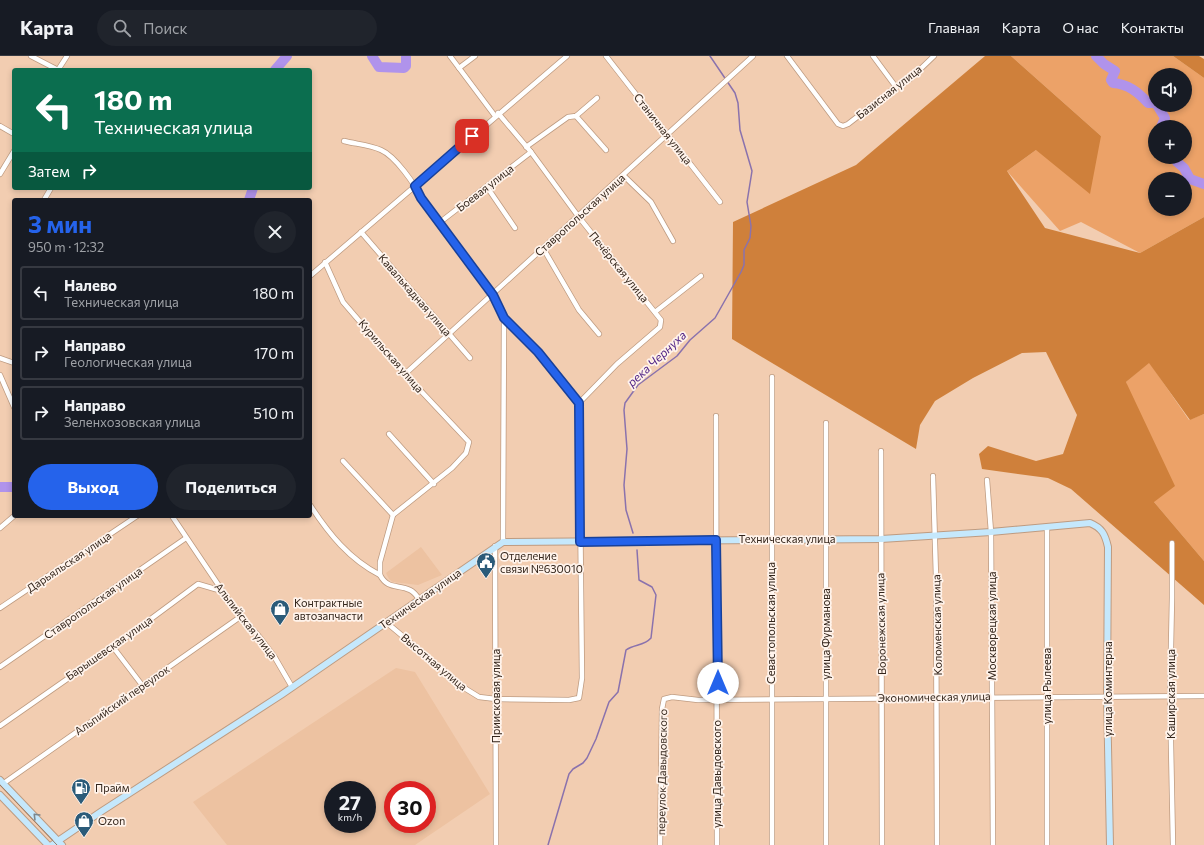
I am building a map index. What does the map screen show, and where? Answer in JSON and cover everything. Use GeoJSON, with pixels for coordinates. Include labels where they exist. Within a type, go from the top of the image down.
{"type":"FeatureCollection","features":[{"type":"Feature","properties":{"kind":"street"},"geometry":{"type":"LineString","coordinates":[[31,56],[54,68]]}},
{"type":"Feature","properties":{"kind":"street"},"geometry":{"type":"LineString","coordinates":[[59,68],[67,56]]}},
{"type":"Feature","properties":{"kind":"street","name":"Печёрская улица"},"geometry":{"type":"LineString","coordinates":[[450,56],[497,115],[531,152],[578,216],[661,320],[660,327],[617,364],[579,403]]}},
{"type":"Feature","properties":{"kind":"street"},"geometry":{"type":"LineString","coordinates":[[459,68],[475,56]]}},
{"type":"Feature","properties":{"kind":"street"},"geometry":{"type":"LineString","coordinates":[[312,274],[567,56]]}},
{"type":"Feature","properties":{"kind":"street","name":"Станичная улица"},"geometry":{"type":"LineString","coordinates":[[606,56],[720,202]]}},
{"type":"Feature","properties":{"kind":"street","name":"Ставропольская улица"},"geometry":{"type":"LineString","coordinates":[[405,374],[624,176],[753,56]]}},
{"type":"Feature","properties":{"kind":"street","name":"Базисная улица"},"geometry":{"type":"LineString","coordinates":[[786,56],[838,124],[843,126],[848,124],[896,87],[910,79],[934,56]]}},
{"type":"Feature","properties":{"kind":"street"},"geometry":{"type":"LineString","coordinates":[[872,56],[896,87]]}},
{"type":"Feature","properties":{"kind":"street"},"geometry":{"type":"LineString","coordinates":[[526,147],[568,117],[576,116],[597,98]]}},
{"type":"Feature","properties":{"kind":"street"},"geometry":{"type":"LineString","coordinates":[[576,116],[606,150]]}},
{"type":"Feature","properties":{"kind":"street"},"geometry":{"type":"LineString","coordinates":[[0,126],[12,133]]}},
{"type":"Feature","properties":{"kind":"street"},"geometry":{"type":"LineString","coordinates":[[344,141],[381,150],[387,154],[415,186],[421,198],[493,295],[504,318],[538,352],[579,403],[580,542]]}},
{"type":"Feature","properties":{"kind":"street","name":"Боевая улица"},"geometry":{"type":"LineString","coordinates":[[439,223],[531,152]]}},
{"type":"Feature","properties":{"kind":"street"},"geometry":{"type":"LineString","coordinates":[[0,174],[12,154]]}},
{"type":"Feature","properties":{"kind":"street"},"geometry":{"type":"LineString","coordinates":[[624,176],[651,202],[673,241]]}},
{"type":"Feature","properties":{"kind":"street"},"geometry":{"type":"LineString","coordinates":[[487,187],[515,228]]}},
{"type":"Feature","properties":{"kind":"street","name":"Кавалькадная улица"},"geometry":{"type":"LineString","coordinates":[[361,232],[470,358]]}},
{"type":"Feature","properties":{"kind":"street"},"geometry":{"type":"LineString","coordinates":[[543,248],[579,310],[599,334]]}},
{"type":"Feature","properties":{"kind":"street","name":"Курильская улица"},"geometry":{"type":"LineString","coordinates":[[325,262],[343,302],[405,374],[469,442],[466,453],[434,484]]}},
{"type":"Feature","properties":{"kind":"street"},"geometry":{"type":"LineString","coordinates":[[655,312],[701,276]]}},
{"type":"Feature","properties":{"kind":"street"},"geometry":{"type":"LineString","coordinates":[[503,542],[504,318]]}},
{"type":"Feature","properties":{"kind":"street"},"geometry":{"type":"LineString","coordinates":[[0,358],[12,362]]}},
{"type":"Feature","properties":{"kind":"street"},"geometry":{"type":"LineString","coordinates":[[0,375],[12,402]]}},
{"type":"Feature","properties":{"kind":"street","name":"Севастопольская улица"},"geometry":{"type":"LineString","coordinates":[[772,377],[772,845]]}},
{"type":"Feature","properties":{"kind":"street","name":"улица Давыдовского"},"geometry":{"type":"LineString","coordinates":[[716,416],[718,699],[717,845]]}},
{"type":"Feature","properties":{"kind":"street","name":"улица Фурманова"},"geometry":{"type":"LineString","coordinates":[[826,423],[826,845]]}},
{"type":"Feature","properties":{"kind":"street"},"geometry":{"type":"LineString","coordinates":[[380,575],[380,562],[393,515],[434,484],[389,434]]}},
{"type":"Feature","properties":{"kind":"street","name":"Воронежская улица"},"geometry":{"type":"LineString","coordinates":[[881,451],[882,845]]}},
{"type":"Feature","properties":{"kind":"street"},"geometry":{"type":"LineString","coordinates":[[343,461],[393,515]]}},
{"type":"Feature","properties":{"kind":"street","name":"Коломенская улица"},"geometry":{"type":"LineString","coordinates":[[933,476],[937,698],[936,845]]}},
{"type":"Feature","properties":{"kind":"street","name":"Москворецкая улица"},"geometry":{"type":"LineString","coordinates":[[987,480],[991,532],[993,845]]}},
{"type":"Feature","properties":{"kind":"street"},"geometry":{"type":"LineString","coordinates":[[312,508],[323,525],[350,555],[363,566],[380,575],[388,584],[396,588],[412,590],[420,599]]}},
{"type":"Feature","properties":{"kind":"street"},"geometry":{"type":"LineString","coordinates":[[0,528],[12,518]]}},
{"type":"Feature","properties":{"kind":"street","name":"Дарьяльская улица"},"geometry":{"type":"LineString","coordinates":[[0,608],[134,518]]}},
{"type":"Feature","properties":{"kind":"street","name":"Альпийская улица"},"geometry":{"type":"LineString","coordinates":[[173,518],[240,617],[258,635],[274,656],[292,687]]}},
{"type":"Feature","properties":{"kind":"street","name":"Техническая улица"},"geometry":{"type":"LineString","coordinates":[[52,845],[292,687],[387,623],[495,546],[503,542],[881,539],[1047,528],[1090,523],[1098,526],[1105,534]]}},
{"type":"Feature","properties":{"kind":"street","name":"улица Рылеева"},"geometry":{"type":"LineString","coordinates":[[1047,528],[1047,845]]}},
{"type":"Feature","properties":{"kind":"street","name":"улица Коминтерна"},"geometry":{"type":"LineString","coordinates":[[1105,534],[1108,547],[1109,574],[1108,696],[1110,845]]}},
{"type":"Feature","properties":{"kind":"street","name":"Ставропольская улица"},"geometry":{"type":"LineString","coordinates":[[0,667],[186,538]]}},
{"type":"Feature","properties":{"kind":"street","name":"Высотная улица"},"geometry":{"type":"LineString","coordinates":[[387,623],[472,694],[479,697],[496,699],[575,700],[579,698],[582,678],[580,542]]}},
{"type":"Feature","properties":{"kind":"street","name":"Каширская улица"},"geometry":{"type":"LineString","coordinates":[[1172,543],[1170,695],[1173,845]]}},
{"type":"Feature","properties":{"kind":"street","name":"Приисковая улица"},"geometry":{"type":"LineString","coordinates":[[495,546],[496,845]]}},
{"type":"Feature","properties":{"kind":"street","name":"Барышевская улица"},"geometry":{"type":"LineString","coordinates":[[0,726],[113,647],[198,584],[222,591]]}},
{"type":"Feature","properties":{"kind":"street","name":"Альпийский переулок"},"geometry":{"type":"LineString","coordinates":[[2,781],[240,617]]}},
{"type":"Feature","properties":{"kind":"street"},"geometry":{"type":"LineString","coordinates":[[113,647],[142,685]]}},
{"type":"Feature","properties":{"kind":"street","name":"Экономическая улица"},"geometry":{"type":"LineString","coordinates":[[664,699],[672,697],[698,700],[1170,695],[1204,696]]}},
{"type":"Feature","properties":{"kind":"street","name":"переулок Давыдовского"},"geometry":{"type":"LineString","coordinates":[[660,845],[662,709],[664,699]]}},
{"type":"Feature","properties":{"kind":"street"},"geometry":{"type":"LineString","coordinates":[[2,781],[62,845]]}},
{"type":"Feature","properties":{"kind":"street"},"geometry":{"type":"LineString","coordinates":[[0,794],[48,845]]}},
{"type":"Feature","properties":{"kind":"shaded area"},"geometry":{"type":"Polygon","coordinates":[[[985,56],[1011,56],[1101,136],[1090,194],[1036,150],[1007,171],[1045,228],[1140,253],[1204,217],[1204,414],[1190,420],[1149,363],[1126,382],[1175,486],[1154,502],[1204,561],[1204,605],[1071,489],[1048,478],[982,469],[979,454],[988,446],[1036,461],[1063,454],[1077,415],[1046,352],[1022,353],[973,378],[935,401],[920,425],[916,449],[732,339],[733,222],[856,165],[985,56]]]}},
{"type":"Feature","properties":{"kind":"shaded area"},"geometry":{"type":"Polygon","coordinates":[[[1011,56],[1173,56],[1190,68],[1148,68],[1148,112],[1192,112],[1192,69],[1204,78],[1204,217],[1140,253],[1081,222],[1060,231],[1007,171],[1036,150],[1101,136],[1011,56]]]}},
{"type":"Feature","properties":{"kind":"shaded area"},"geometry":{"type":"Polygon","coordinates":[[[1173,56],[1199,56],[1204,59],[1204,78],[1192,68],[1173,56]]]}},
{"type":"Feature","properties":{"kind":"shaded area"},"geometry":{"type":"Polygon","coordinates":[[[1149,362],[1189,420],[1204,414],[1204,561],[1154,502],[1126,382],[1149,362]]]}},
{"type":"Feature","properties":{"kind":"shaded area"},"geometry":{"type":"Polygon","coordinates":[[[421,547],[442,575],[418,585],[393,582],[389,579],[386,573],[421,547]]]}},
{"type":"Feature","properties":{"kind":"shaded area"},"geometry":{"type":"Polygon","coordinates":[[[396,668],[415,672],[490,794],[436,831],[436,781],[384,781],[384,833],[433,833],[415,845],[227,845],[193,802],[396,668]]]}},
{"type":"Feature","properties":{"kind":"waterway"},"geometry":{"type":"LineString","coordinates":[[277,68],[287,56]]}},
{"type":"Feature","properties":{"kind":"waterway"},"geometry":{"type":"LineString","coordinates":[[372,56],[379,67],[404,68],[406,66],[406,56]]}},
{"type":"Feature","properties":{"kind":"waterway","name":"река Чернуха"},"geometry":{"type":"LineString","coordinates":[[633,533],[626,510],[624,485],[627,449],[624,410],[625,403],[638,385],[677,356],[690,340],[715,318],[741,272],[744,265],[744,250],[750,238],[751,226],[747,202],[752,171],[740,130],[738,103],[735,93],[710,56]]}},
{"type":"Feature","properties":{"kind":"waterway"},"geometry":{"type":"LineString","coordinates":[[1096,56],[1104,64],[1115,71],[1111,80],[1113,83],[1132,89],[1148,103]]}},
{"type":"Feature","properties":{"kind":"waterway"},"geometry":{"type":"LineString","coordinates":[[1161,112],[1165,118],[1164,120]]}},
{"type":"Feature","properties":{"kind":"waterway"},"geometry":{"type":"LineString","coordinates":[[1179,164],[1184,168],[1190,179],[1204,184]]}},
{"type":"Feature","properties":{"kind":"waterway"},"geometry":{"type":"LineString","coordinates":[[250,198],[252,190]]}},
{"type":"Feature","properties":{"kind":"waterway"},"geometry":{"type":"LineString","coordinates":[[0,487],[12,487]]}},
{"type":"Feature","properties":{"kind":"waterway","name":"река Чернуха"},"geometry":{"type":"LineString","coordinates":[[548,845],[569,774],[587,758],[596,739],[609,702],[618,692],[626,650],[648,641],[651,638],[656,595],[652,587],[639,580],[637,550]]}},
{"type":"Feature","properties":{"kind":"tram line"},"geometry":{"type":"LineString","coordinates":[[0,785],[57,845]]}},
{"type":"Feature","properties":{"kind":"place","name":"Отделение связи №630010"},"geometry":{"type":"Point","coordinates":[486,579]}},
{"type":"Feature","properties":{"kind":"place","name":"Контрактные автозапчасти"},"geometry":{"type":"Point","coordinates":[280,626]}},
{"type":"Feature","properties":{"kind":"place","name":"Прайм"},"geometry":{"type":"Point","coordinates":[81,805]}},
{"type":"Feature","properties":{"kind":"place","name":"Ozon"},"geometry":{"type":"Point","coordinates":[84,838]}},
{"type":"Feature","properties":{"kind":"route"},"geometry":{"type":"LineString","coordinates":[[472,136],[415,186],[421,198],[493,295],[504,318],[538,352],[579,403],[581,484],[580,542],[716,540],[718,683]]}}]}
